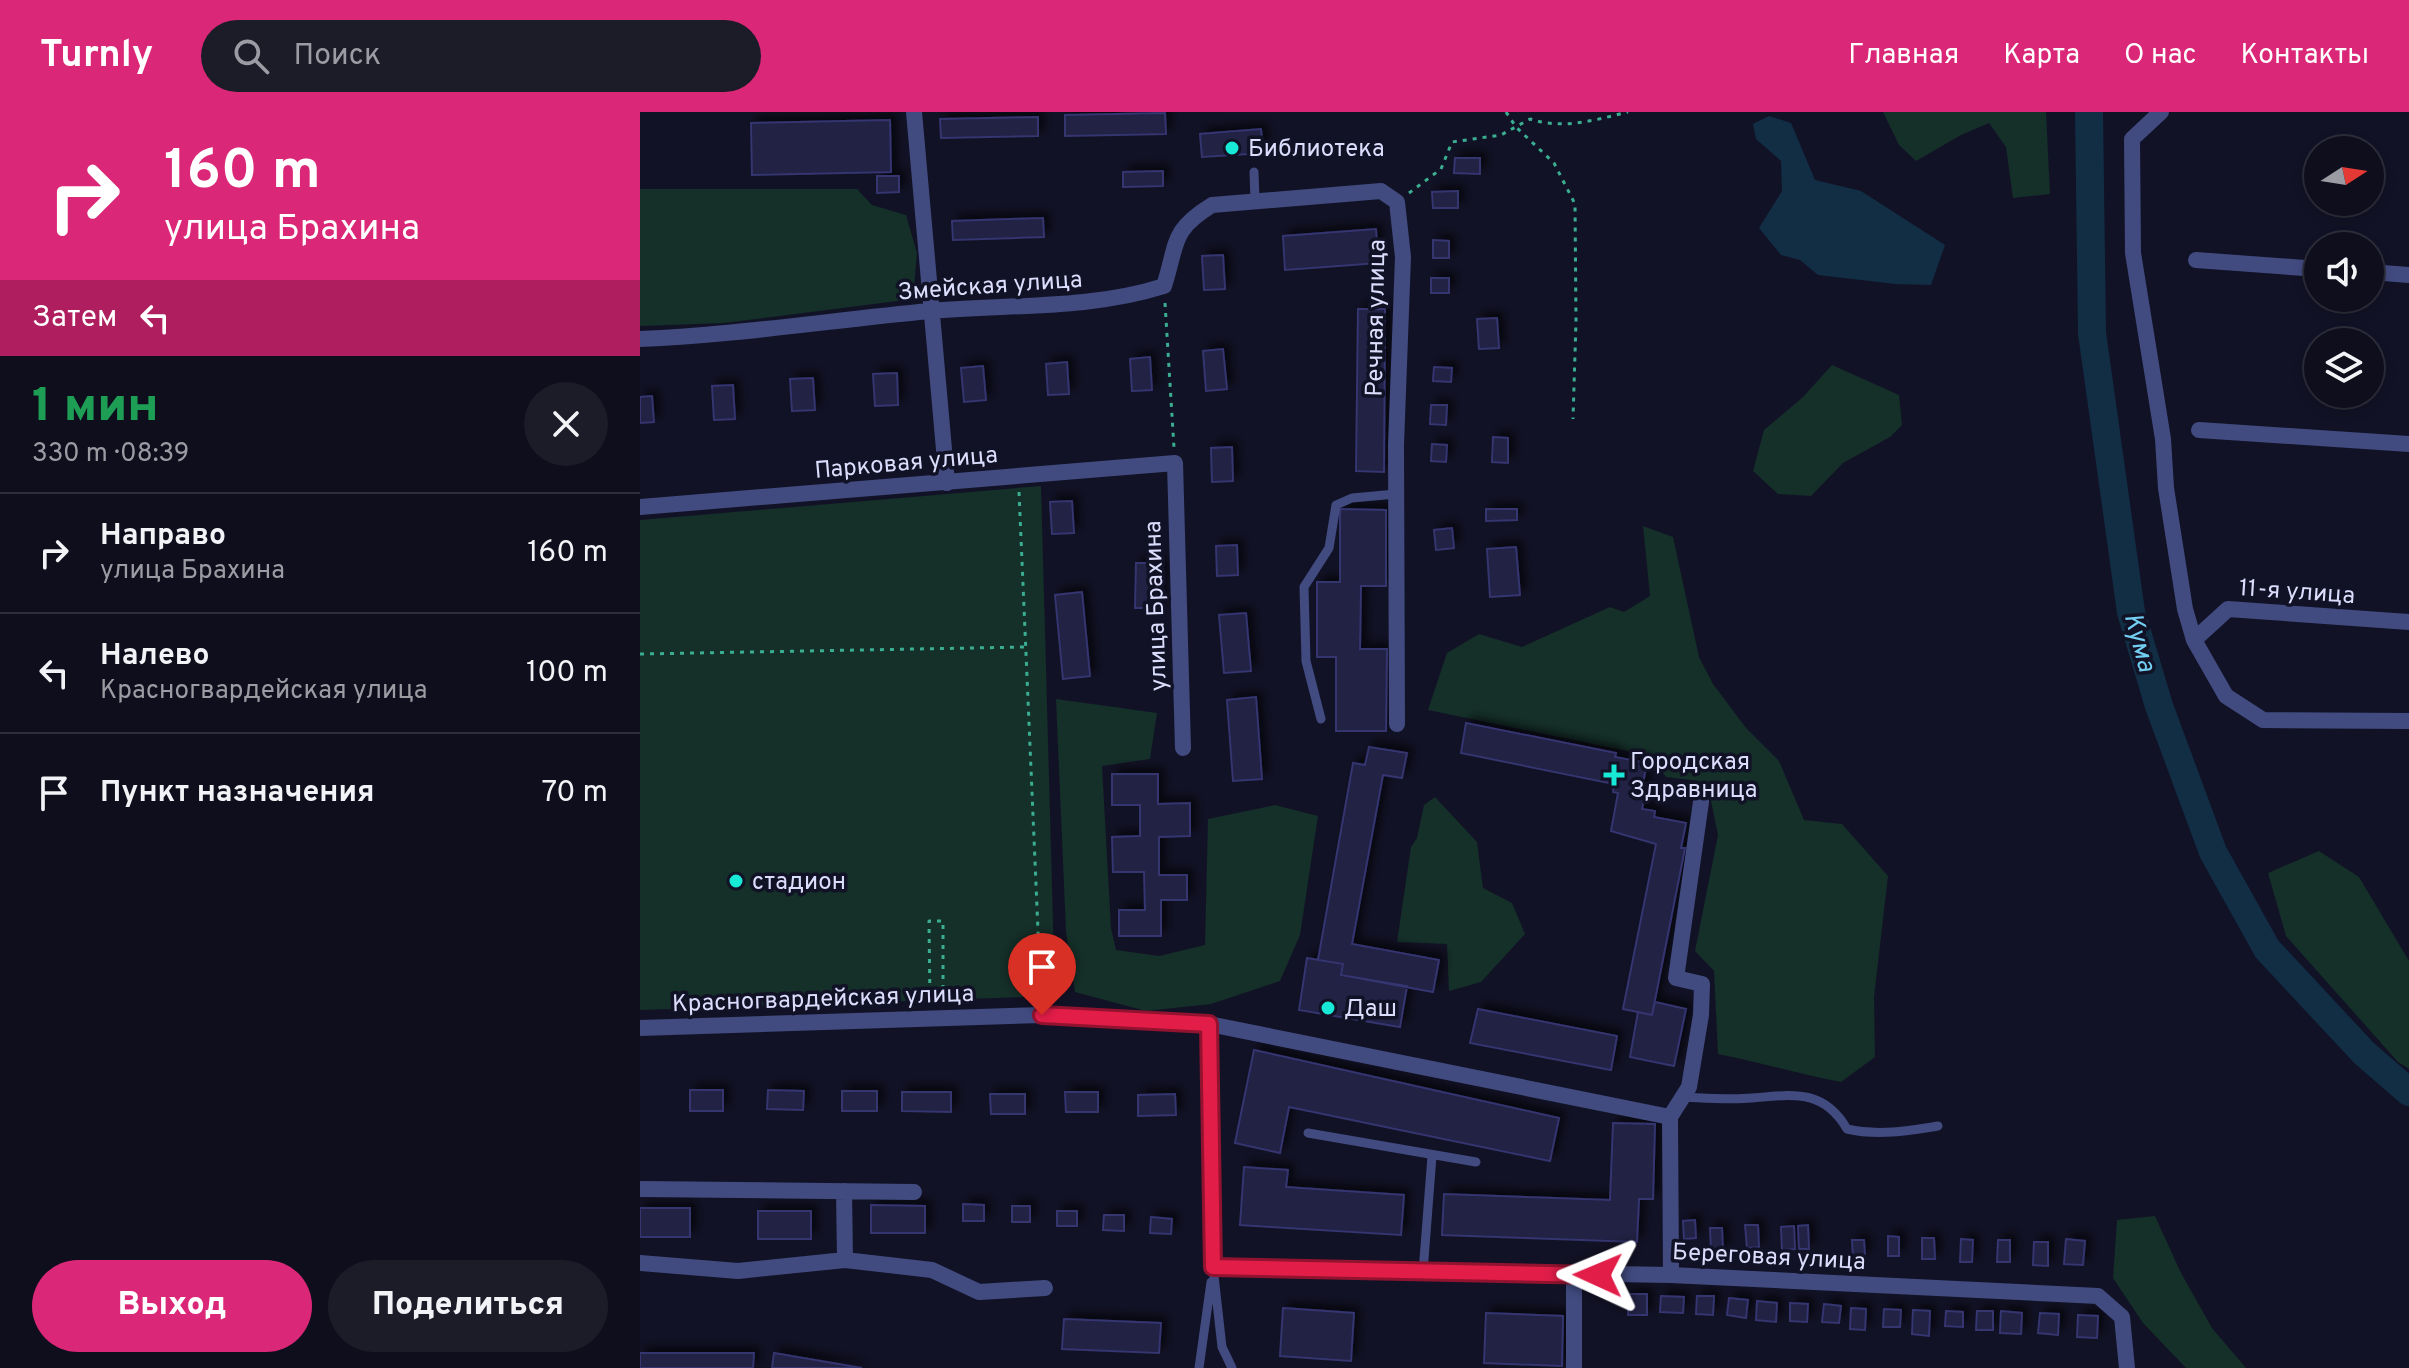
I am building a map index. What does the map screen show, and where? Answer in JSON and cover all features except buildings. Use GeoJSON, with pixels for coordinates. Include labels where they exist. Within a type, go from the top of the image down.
{"type":"FeatureCollection","features":[{"type":"Feature","properties":{"kind":"street"},"geometry":{"type":"LineString","coordinates":[[914,112],[947,483]]}},
{"type":"Feature","properties":{"kind":"street"},"geometry":{"type":"LineString","coordinates":[[2161,112],[2132,139],[2133,253],[2163,439],[2166,488],[2183,594],[2194,640],[2226,696],[2263,720],[2409,721]]}},
{"type":"Feature","properties":{"kind":"street"},"geometry":{"type":"LineString","coordinates":[[1164,286],[1177,236],[1191,219],[1212,205],[1381,191],[1397,202]]}},
{"type":"Feature","properties":{"kind":"street","name":"Речная улица"},"geometry":{"type":"LineString","coordinates":[[1397,202],[1403,257],[1396,494],[1397,724]]}},
{"type":"Feature","properties":{"kind":"street"},"geometry":{"type":"LineString","coordinates":[[2196,260],[2304,268]]}},
{"type":"Feature","properties":{"kind":"street"},"geometry":{"type":"LineString","coordinates":[[2384,273],[2409,275]]}},
{"type":"Feature","properties":{"kind":"street","name":"Змейская улица"},"geometry":{"type":"LineString","coordinates":[[640,339],[717,336],[931,311],[1088,303],[1140,294],[1164,286]]}},
{"type":"Feature","properties":{"kind":"street"},"geometry":{"type":"LineString","coordinates":[[2199,430],[2409,444]]}},
{"type":"Feature","properties":{"kind":"street","name":"Парковая улица"},"geometry":{"type":"LineString","coordinates":[[640,507],[1175,463]]}},
{"type":"Feature","properties":{"kind":"street","name":"улица Брахина"},"geometry":{"type":"LineString","coordinates":[[1175,463],[1183,748]]}},
{"type":"Feature","properties":{"kind":"street","name":"11-я улица"},"geometry":{"type":"LineString","coordinates":[[2194,640],[2228,609],[2409,622]]}},
{"type":"Feature","properties":{"kind":"street"},"geometry":{"type":"LineString","coordinates":[[1671,1275],[1670,1117],[1689,1087],[1701,1015],[1702,984],[1676,978],[1701,802]]}},
{"type":"Feature","properties":{"kind":"street","name":"Красногвардейская улица"},"geometry":{"type":"LineString","coordinates":[[640,1028],[1042,1015],[1209,1024],[1670,1117]]}},
{"type":"Feature","properties":{"kind":"street"},"geometry":{"type":"LineString","coordinates":[[1209,1024],[1213,1267]]}},
{"type":"Feature","properties":{"kind":"street"},"geometry":{"type":"LineString","coordinates":[[640,1189],[914,1192]]}},
{"type":"Feature","properties":{"kind":"street"},"geometry":{"type":"LineString","coordinates":[[844,1191],[845,1260]]}},
{"type":"Feature","properties":{"kind":"street"},"geometry":{"type":"LineString","coordinates":[[640,1263],[738,1271],[845,1260],[932,1270],[979,1292],[1045,1288]]}},
{"type":"Feature","properties":{"kind":"street","name":"Береговая улица"},"geometry":{"type":"LineString","coordinates":[[1213,1267],[1671,1275],[2098,1296],[2122,1317],[2127,1368]]}},
{"type":"Feature","properties":{"kind":"street"},"geometry":{"type":"LineString","coordinates":[[1574,1275],[1574,1368]]}},
{"type":"Feature","properties":{"kind":"lane"},"geometry":{"type":"LineString","coordinates":[[1254,172],[1255,200]]}},
{"type":"Feature","properties":{"kind":"lane"},"geometry":{"type":"LineString","coordinates":[[1321,719],[1306,661],[1304,587],[1329,548],[1336,505],[1352,498],[1396,494]]}},
{"type":"Feature","properties":{"kind":"lane"},"geometry":{"type":"LineString","coordinates":[[1682,1097],[1753,1098],[1789,1093],[1820,1102],[1839,1115],[1847,1129],[1859,1132],[1902,1132],[1938,1126]]}},
{"type":"Feature","properties":{"kind":"lane"},"geometry":{"type":"LineString","coordinates":[[1308,1133],[1476,1162]]}},
{"type":"Feature","properties":{"kind":"lane"},"geometry":{"type":"LineString","coordinates":[[1423,1272],[1432,1156]]}},
{"type":"Feature","properties":{"kind":"lane"},"geometry":{"type":"LineString","coordinates":[[1199,1368],[1213,1267]]}},
{"type":"Feature","properties":{"kind":"lane"},"geometry":{"type":"LineString","coordinates":[[1213,1267],[1222,1347],[1232,1368]]}},
{"type":"Feature","properties":{"kind":"path"},"geometry":{"type":"LineString","coordinates":[[1506,112],[1516,127],[1554,163],[1575,204],[1573,419]]}},
{"type":"Feature","properties":{"kind":"path"},"geometry":{"type":"LineString","coordinates":[[1397,202],[1441,169],[1452,142],[1501,135],[1530,119],[1546,124],[1581,124],[1628,112]]}},
{"type":"Feature","properties":{"kind":"path"},"geometry":{"type":"LineString","coordinates":[[1164,286],[1175,463]]}},
{"type":"Feature","properties":{"kind":"path"},"geometry":{"type":"LineString","coordinates":[[1018,477],[1042,1015]]}},
{"type":"Feature","properties":{"kind":"path"},"geometry":{"type":"LineString","coordinates":[[640,654],[1026,647]]}},
{"type":"Feature","properties":{"kind":"path"},"geometry":{"type":"LineString","coordinates":[[929,921],[943,921],[936,1019],[929,921]]}},
{"type":"Feature","properties":{"kind":"green space"},"geometry":{"type":"Polygon","coordinates":[[[1883,112],[2046,112],[2050,194],[2013,198],[2006,147],[1989,123],[1916,161],[1899,145],[1883,112]]]}},
{"type":"Feature","properties":{"kind":"green space"},"geometry":{"type":"Polygon","coordinates":[[[640,189],[857,189],[872,205],[906,215],[917,253],[913,299],[724,323],[640,326],[640,189]]]}},
{"type":"Feature","properties":{"kind":"green space"},"geometry":{"type":"Polygon","coordinates":[[[1832,365],[1899,395],[1902,425],[1890,437],[1843,463],[1811,496],[1778,494],[1753,471],[1764,430],[1803,397],[1832,365]]]}},
{"type":"Feature","properties":{"kind":"green space"},"geometry":{"type":"Polygon","coordinates":[[[1041,486],[1055,996],[640,1010],[640,520],[1041,486]]]}},
{"type":"Feature","properties":{"kind":"green space"},"geometry":{"type":"Polygon","coordinates":[[[1643,526],[1673,537],[1699,657],[1713,684],[1746,728],[1779,761],[1804,820],[1842,824],[1888,876],[1874,997],[1875,1057],[1841,1082],[1718,1054],[1714,971],[1695,951],[1718,835],[1707,782],[1666,777],[1651,756],[1428,710],[1447,653],[1479,634],[1522,647],[1610,607],[1624,612],[1650,596],[1643,526]]]}},
{"type":"Feature","properties":{"kind":"green space"},"geometry":{"type":"Polygon","coordinates":[[[1056,699],[1157,713],[1150,759],[1102,766],[1111,928],[1116,950],[1159,956],[1205,945],[1208,819],[1275,805],[1318,816],[1300,935],[1280,981],[1211,1004],[1146,1011],[1075,992],[1066,932],[1056,699]]]}},
{"type":"Feature","properties":{"kind":"green space"},"geometry":{"type":"Polygon","coordinates":[[[1435,797],[1477,842],[1483,888],[1512,903],[1525,934],[1481,982],[1449,991],[1447,944],[1397,942],[1411,847],[1417,838],[1424,805],[1435,797]]]}},
{"type":"Feature","properties":{"kind":"green space"},"geometry":{"type":"Polygon","coordinates":[[[2319,851],[2359,877],[2409,961],[2409,1069],[2398,1062],[2286,936],[2268,873],[2319,851]]]}},
{"type":"Feature","properties":{"kind":"green space"},"geometry":{"type":"Polygon","coordinates":[[[2155,1216],[2181,1273],[2212,1328],[2246,1368],[2186,1368],[2143,1323],[2113,1278],[2117,1220],[2155,1216]]]}},
{"type":"Feature","properties":{"kind":"water"},"geometry":{"type":"Polygon","coordinates":[[[1769,116],[1791,123],[1815,180],[1861,191],[1945,245],[1931,285],[1818,275],[1800,260],[1781,255],[1759,228],[1782,191],[1781,161],[1756,139],[1753,124],[1769,116]]]}},
{"type":"Feature","properties":{"kind":"waterway","name":"Кума"},"geometry":{"type":"LineString","coordinates":[[2089,112],[2092,333],[2131,612],[2159,706],[2213,852],[2267,949],[2364,1053],[2409,1092]]}},
{"type":"Feature","properties":{"kind":"place","name":"Библиотека"},"geometry":{"type":"Point","coordinates":[1232,148]}},
{"type":"Feature","properties":{"kind":"place","name":"Городская Здравница"},"geometry":{"type":"Point","coordinates":[1614,775]}},
{"type":"Feature","properties":{"kind":"place","name":"стадион"},"geometry":{"type":"Point","coordinates":[736,881]}},
{"type":"Feature","properties":{"kind":"place","name":"Даш"},"geometry":{"type":"Point","coordinates":[1328,1008]}},
{"type":"Feature","properties":{"kind":"route"},"geometry":{"type":"LineString","coordinates":[[1042,1015],[1209,1024],[1213,1267],[1598,1275]]}}]}
